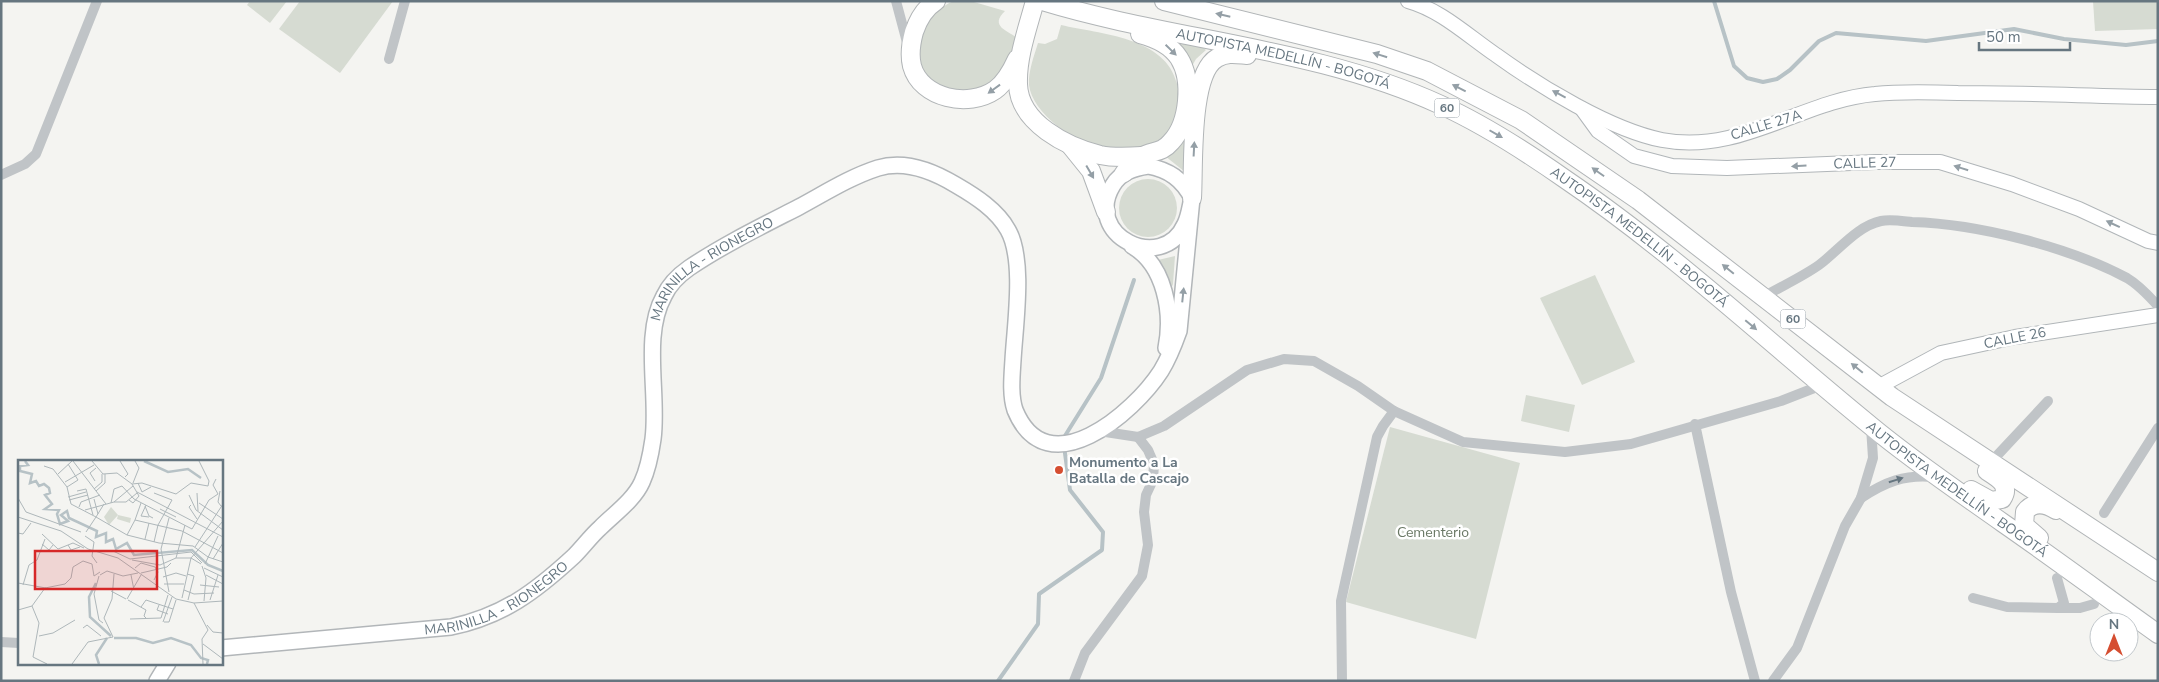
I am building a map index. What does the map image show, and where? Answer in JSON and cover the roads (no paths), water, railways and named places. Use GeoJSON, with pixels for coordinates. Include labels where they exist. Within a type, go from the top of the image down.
{"type":"FeatureCollection","features":[{"type":"Feature","properties":{"kind":"highway"},"geometry":{"type":"LineString","coordinates":[[936,1],[920,18],[910,54],[915,75],[929,89],[939,94],[967,100],[976,99],[996,89],[1008,75],[1022,50]]}},
{"type":"Feature","properties":{"kind":"highway"},"geometry":{"type":"LineString","coordinates":[[1035,1],[1022,50],[1018,85],[1022,102],[1029,116],[1043,128],[1062,138],[1100,155],[1134,163],[1159,152],[1178,135],[1185,116],[1185,73],[1179,58],[1169,47],[1154,37],[1121,28],[1096,16]]}},
{"type":"Feature","properties":{"kind":"highway","name":"AUTOPISTA MEDELLÍN - BOGOTÁ"},"geometry":{"type":"LineString","coordinates":[[1042,1],[1096,16],[1287,56],[1399,88],[1476,122],[1516,145],[1628,222],[1867,423],[1935,477],[2158,634]]}},
{"type":"Feature","properties":{"kind":"highway","name":"AUTOPISTA MEDELLÍN - BOGOTÁ"},"geometry":{"type":"LineString","coordinates":[[1164,1],[1320,38],[1426,71],[1521,120],[1638,200],[1886,392],[2158,572]]}},
{"type":"Feature","properties":{"kind":"highway"},"geometry":{"type":"LineString","coordinates":[[1192,198],[1197,102],[1200,82],[1208,66],[1216,59],[1227,54],[1274,60],[1287,56]]}},
{"type":"Feature","properties":{"kind":"highway"},"geometry":{"type":"LineString","coordinates":[[1062,138],[1073,148],[1091,171],[1106,212]]}},
{"type":"Feature","properties":{"kind":"highway"},"geometry":{"type":"LineString","coordinates":[[1867,423],[1877,425],[1985,499],[1995,501],[2002,499],[2006,492],[2000,479],[1901,412],[1886,392]]}},
{"type":"Feature","properties":{"kind":"highway"},"geometry":{"type":"LineString","coordinates":[[2132,554],[2106,545],[2050,506],[2035,504],[2025,512],[2023,519],[2028,530],[2138,608],[2158,629]]}},
{"type":"Feature","properties":{"kind":"main road"},"geometry":{"type":"LineString","coordinates":[[1134,163],[1162,168],[1174,175],[1182,182],[1192,198],[1178,331],[1173,350],[1159,374],[1167,346],[1169,323],[1161,282],[1153,265],[1143,252],[1126,242],[1113,229],[1106,212],[1110,190],[1134,163]]}},
{"type":"Feature","properties":{"kind":"main road","name":"MARINILLA - RIONEGRO"},"geometry":{"type":"LineString","coordinates":[[222,648],[451,627],[477,622],[500,612],[529,593],[576,554],[627,502],[641,484],[654,437],[654,338],[657,312],[663,296],[674,280],[688,269],[759,228],[856,177],[882,167],[916,168],[941,176],[988,207],[1007,227],[1014,244],[1017,262],[1013,370],[1014,407],[1022,423],[1038,438],[1065,445],[1099,431],[1138,399],[1159,374]]}},
{"type":"Feature","properties":{"kind":"main road"},"geometry":{"type":"LineString","coordinates":[[1126,242],[1139,248],[1153,248],[1166,244],[1177,236],[1185,224],[1192,198]]}},
{"type":"Feature","properties":{"kind":"main road"},"geometry":{"type":"LineString","coordinates":[[157,681],[167,664]]}},
{"type":"Feature","properties":{"kind":"street"},"geometry":{"type":"LineString","coordinates":[[1,175],[25,164],[36,154],[97,1]]}},
{"type":"Feature","properties":{"kind":"street"},"geometry":{"type":"LineString","coordinates":[[389,59],[405,1]]}},
{"type":"Feature","properties":{"kind":"street"},"geometry":{"type":"LineString","coordinates":[[896,1],[910,54]]}},
{"type":"Feature","properties":{"kind":"street","name":"CALLE 27A"},"geometry":{"type":"LineString","coordinates":[[1408,1],[1436,13],[1526,76],[1579,105],[1634,132],[1664,140],[1706,141],[1763,129],[1838,101],[1875,94],[1986,93],[2127,98],[2158,97]]}},
{"type":"Feature","properties":{"kind":"street","name":"CALLE 27"},"geometry":{"type":"LineString","coordinates":[[1579,105],[1598,131],[1634,156],[1672,166],[1727,168],[1876,162],[1940,162],[2012,184],[2079,209],[2148,241],[2158,243]]}},
{"type":"Feature","properties":{"kind":"street"},"geometry":{"type":"LineString","coordinates":[[1763,297],[1819,265],[1865,228],[1881,221],[1900,221],[1970,228],[2036,244],[2092,262],[2129,279],[2149,295],[2158,306]]}},
{"type":"Feature","properties":{"kind":"street","name":"CALLE 26"},"geometry":{"type":"LineString","coordinates":[[1886,392],[1941,353],[2015,337],[2158,315]]}},
{"type":"Feature","properties":{"kind":"street"},"geometry":{"type":"LineString","coordinates":[[1099,431],[1138,437],[1164,426],[1247,370],[1284,359],[1314,361],[1358,386],[1394,411],[1463,442],[1565,452],[1631,444],[1695,424],[1781,401],[1822,385]]}},
{"type":"Feature","properties":{"kind":"street"},"geometry":{"type":"LineString","coordinates":[[1991,462],[2048,401]]}},
{"type":"Feature","properties":{"kind":"street"},"geometry":{"type":"LineString","coordinates":[[1342,681],[1341,601],[1377,437],[1382,426],[1394,411]]}},
{"type":"Feature","properties":{"kind":"street"},"geometry":{"type":"LineString","coordinates":[[1773,681],[1798,648],[1845,526],[1861,498],[1873,458],[1867,423]]}},
{"type":"Feature","properties":{"kind":"street"},"geometry":{"type":"LineString","coordinates":[[1695,424],[1731,592],[1755,681]]}},
{"type":"Feature","properties":{"kind":"street"},"geometry":{"type":"LineString","coordinates":[[2104,512],[2158,428]]}},
{"type":"Feature","properties":{"kind":"street"},"geometry":{"type":"LineString","coordinates":[[1074,681],[1085,653],[1142,576],[1148,545],[1145,504],[1146,495],[1153,480],[1154,464],[1148,450],[1138,437]]}},
{"type":"Feature","properties":{"kind":"street"},"geometry":{"type":"LineString","coordinates":[[1861,498],[1882,484],[1900,478],[1912,475],[1935,477]]}},
{"type":"Feature","properties":{"kind":"street"},"geometry":{"type":"LineString","coordinates":[[2056,578],[2064,603],[2058,608]]}},
{"type":"Feature","properties":{"kind":"street"},"geometry":{"type":"LineString","coordinates":[[1973,598],[2007,607],[2080,608],[2094,604]]}},
{"type":"Feature","properties":{"kind":"street"},"geometry":{"type":"LineString","coordinates":[[1,642],[18,643]]}},
{"type":"Feature","properties":{"kind":"waterway"},"geometry":{"type":"LineString","coordinates":[[1714,1],[1734,66],[1747,78],[1763,82],[1777,79],[1790,70],[1819,41],[1836,33],[1926,41],[2014,29],[2064,39],[2126,45],[2158,41]]}},
{"type":"Feature","properties":{"kind":"waterway"},"geometry":{"type":"LineString","coordinates":[[1063,439],[1101,378],[1134,280]]}},
{"type":"Feature","properties":{"kind":"waterway"},"geometry":{"type":"LineString","coordinates":[[998,681],[1038,624],[1039,594],[1102,550],[1103,532],[1070,490],[1064,446]]}},
{"type":"Feature","properties":{"kind":"place","name":"Monumento a La Batalla de Cascajo"},"geometry":{"type":"Point","coordinates":[1059,470]}},
{"type":"Feature","properties":{"kind":"park label","name":"Cementerio"},"geometry":{"type":"Point","coordinates":[1433,532]}}]}
